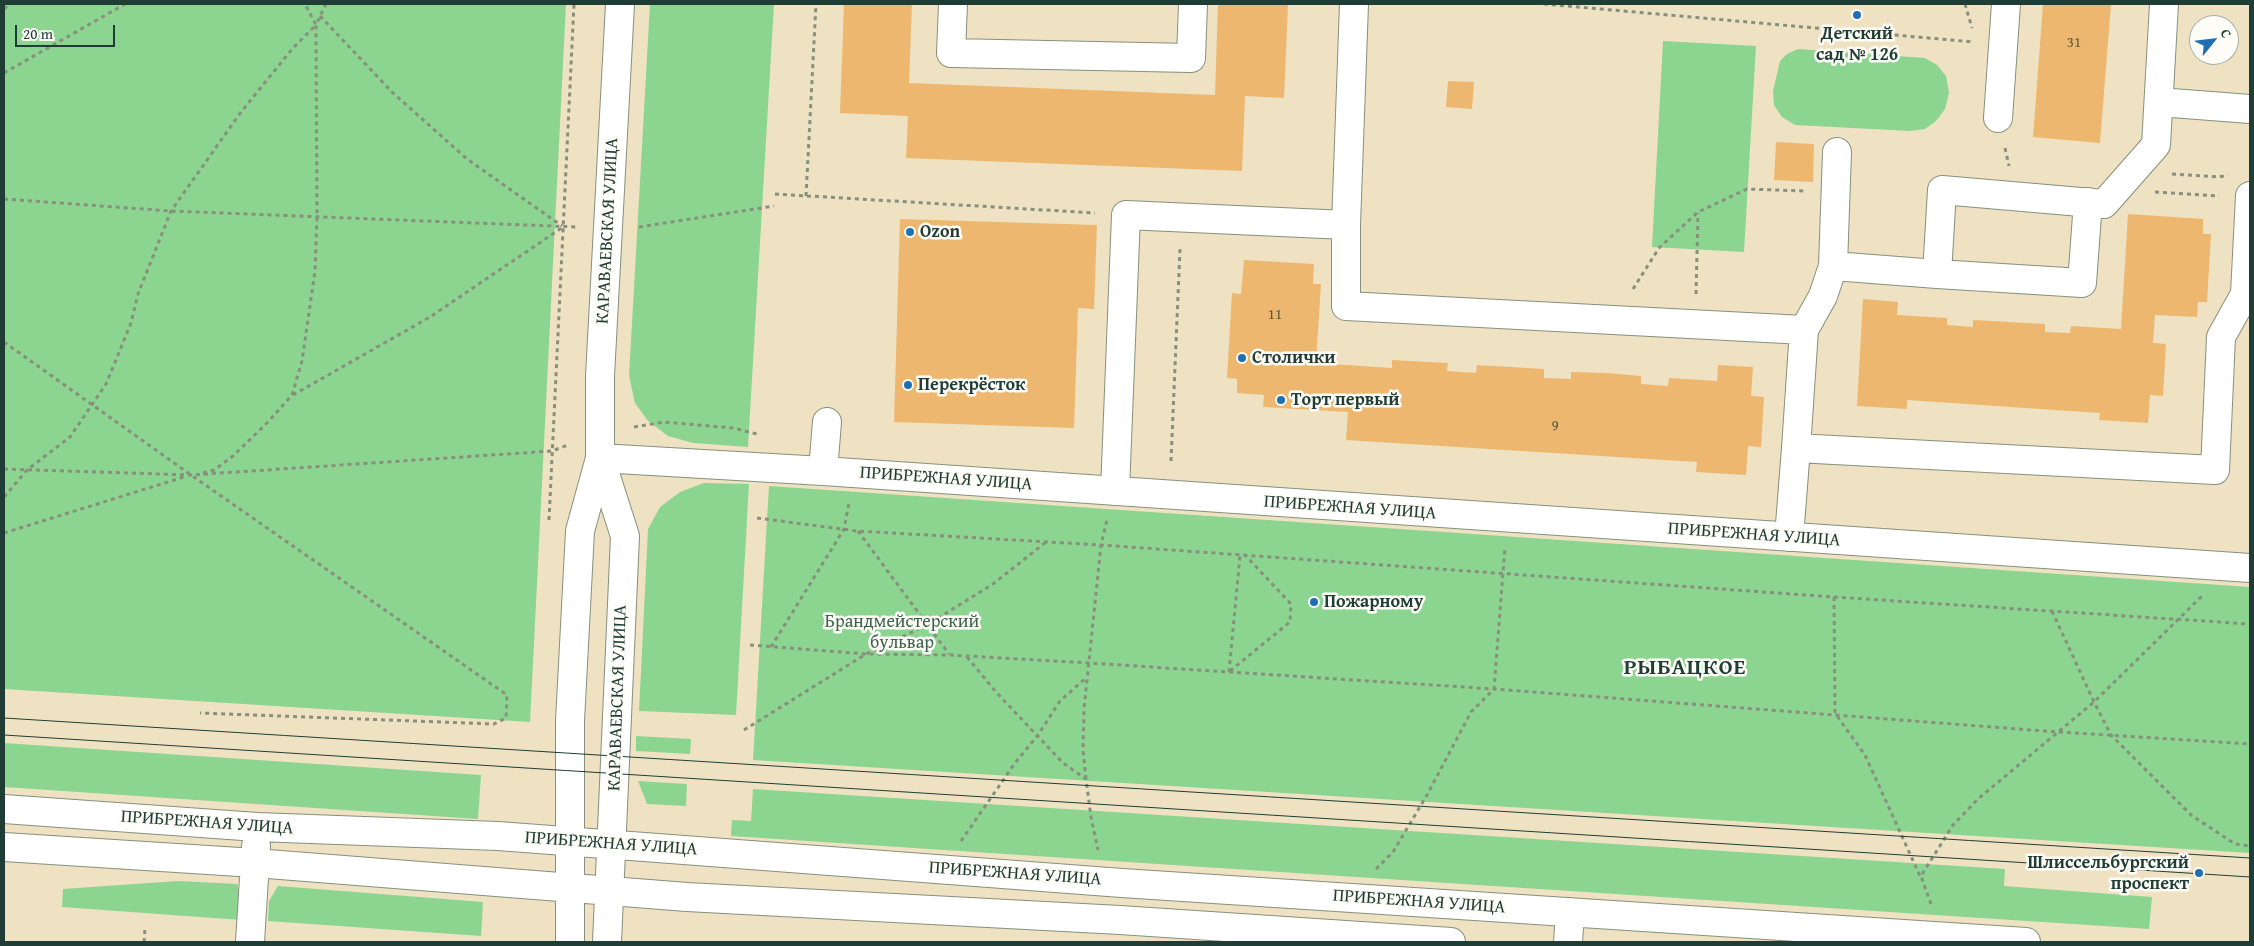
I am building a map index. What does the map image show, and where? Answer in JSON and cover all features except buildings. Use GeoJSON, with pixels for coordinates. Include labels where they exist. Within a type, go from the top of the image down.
{"type":"FeatureCollection","features":[{"type":"Feature","properties":{"kind":"street","name":"КАРАВАЕВСКАЯ УЛИЦА"},"geometry":{"type":"LineString","coordinates":[[570,942],[570,721],[580,531],[600,458],[600,376],[620,4]]}},
{"type":"Feature","properties":{"kind":"street"},"geometry":{"type":"LineString","coordinates":[[953,4],[952,53],[1190,58],[1192,4]]}},
{"type":"Feature","properties":{"kind":"street"},"geometry":{"type":"LineString","coordinates":[[1354,4],[1346,226],[1346,306],[1804,330]]}},
{"type":"Feature","properties":{"kind":"street"},"geometry":{"type":"LineString","coordinates":[[1998,118],[2006,4]]}},
{"type":"Feature","properties":{"kind":"street"},"geometry":{"type":"LineString","coordinates":[[1937,274],[1942,190],[2104,204],[2143,161],[2156,145],[2164,4]]}},
{"type":"Feature","properties":{"kind":"street"},"geometry":{"type":"LineString","coordinates":[[2158,102],[2250,109]]}},
{"type":"Feature","properties":{"kind":"street"},"geometry":{"type":"LineString","coordinates":[[1789,537],[1804,330],[1823,296],[1833,266],[1837,152]]}},
{"type":"Feature","properties":{"kind":"street"},"geometry":{"type":"LineString","coordinates":[[1796,448],[2214,470],[2221,337],[2245,294],[2250,197]]}},
{"type":"Feature","properties":{"kind":"street"},"geometry":{"type":"LineString","coordinates":[[1833,266],[2082,283],[2088,202]]}},
{"type":"Feature","properties":{"kind":"street"},"geometry":{"type":"LineString","coordinates":[[1115,491],[1126,215],[1346,226]]}},
{"type":"Feature","properties":{"kind":"street"},"geometry":{"type":"LineString","coordinates":[[823,471],[827,422]]}},
{"type":"Feature","properties":{"kind":"street","name":"КАРАВАЕВСКАЯ УЛИЦА"},"geometry":{"type":"LineString","coordinates":[[600,458],[625,536],[607,942]]}},
{"type":"Feature","properties":{"kind":"street","name":"ПРИБРЕЖНАЯ УЛИЦА"},"geometry":{"type":"LineString","coordinates":[[600,458],[855,473],[2240,568]]}},
{"type":"Feature","properties":{"kind":"street","name":"ПРИБРЕЖНАЯ УЛИЦА"},"geometry":{"type":"LineString","coordinates":[[4,809],[257,827],[498,836],[1122,883],[1972,940],[2026,942]]}},
{"type":"Feature","properties":{"kind":"street"},"geometry":{"type":"LineString","coordinates":[[250,942],[257,827]]}},
{"type":"Feature","properties":{"kind":"street","name":"ПРИБРЕЖНАЯ УЛИЦА"},"geometry":{"type":"LineString","coordinates":[[4,847],[255,863],[609,891],[846,907],[1120,920],[1452,942]]}},
{"type":"Feature","properties":{"kind":"street"},"geometry":{"type":"LineString","coordinates":[[1120,920],[1122,883]]}},
{"type":"Feature","properties":{"kind":"street"},"geometry":{"type":"LineString","coordinates":[[1568,942],[1570,912]]}},
{"type":"Feature","properties":{"kind":"path"},"geometry":{"type":"LineString","coordinates":[[4,9],[10,4]]}},
{"type":"Feature","properties":{"kind":"path"},"geometry":{"type":"LineString","coordinates":[[4,74],[125,4]]}},
{"type":"Feature","properties":{"kind":"path"},"geometry":{"type":"LineString","coordinates":[[292,395],[302,361],[308,326],[315,271],[317,217],[316,25],[306,4]]}},
{"type":"Feature","properties":{"kind":"path"},"geometry":{"type":"LineString","coordinates":[[4,497],[27,470],[70,437],[106,384],[132,323],[138,294],[171,211],[241,112],[293,48],[316,25],[326,4]]}},
{"type":"Feature","properties":{"kind":"path"},"geometry":{"type":"LineString","coordinates":[[549,521],[574,4]]}},
{"type":"Feature","properties":{"kind":"path"},"geometry":{"type":"LineString","coordinates":[[806,196],[816,4]]}},
{"type":"Feature","properties":{"kind":"path"},"geometry":{"type":"LineString","coordinates":[[1544,4],[1976,42]]}},
{"type":"Feature","properties":{"kind":"path"},"geometry":{"type":"LineString","coordinates":[[320,16],[392,92],[467,159],[563,227]]}},
{"type":"Feature","properties":{"kind":"path"},"geometry":{"type":"LineString","coordinates":[[1998,118],[2010,168]]}},
{"type":"Feature","properties":{"kind":"path"},"geometry":{"type":"LineString","coordinates":[[2143,161],[2174,175],[2219,177],[2234,174]]}},
{"type":"Feature","properties":{"kind":"path"},"geometry":{"type":"LineString","coordinates":[[1613,320],[1659,248],[1698,212],[1748,189],[1835,192]]}},
{"type":"Feature","properties":{"kind":"path"},"geometry":{"type":"LineString","coordinates":[[2117,190],[2250,197]]}},
{"type":"Feature","properties":{"kind":"path"},"geometry":{"type":"LineString","coordinates":[[774,194],[1126,215]]}},
{"type":"Feature","properties":{"kind":"path"},"geometry":{"type":"LineString","coordinates":[[4,199],[171,211],[563,227]]}},
{"type":"Feature","properties":{"kind":"path"},"geometry":{"type":"LineString","coordinates":[[640,228],[774,206]]}},
{"type":"Feature","properties":{"kind":"path"},"geometry":{"type":"LineString","coordinates":[[1695,324],[1698,212]]}},
{"type":"Feature","properties":{"kind":"path"},"geometry":{"type":"LineString","coordinates":[[1171,461],[1182,218]]}},
{"type":"Feature","properties":{"kind":"path"},"geometry":{"type":"LineString","coordinates":[[4,533],[191,475],[214,470],[233,456],[292,395],[430,317],[563,227]]}},
{"type":"Feature","properties":{"kind":"path"},"geometry":{"type":"LineString","coordinates":[[4,342],[191,475],[507,694],[506,718],[494,724],[200,713]]}},
{"type":"Feature","properties":{"kind":"path"},"geometry":{"type":"LineString","coordinates":[[4,469],[191,475],[552,451]]}},
{"type":"Feature","properties":{"kind":"path"},"geometry":{"type":"LineString","coordinates":[[771,647],[844,529],[855,473]]}},
{"type":"Feature","properties":{"kind":"path"},"geometry":{"type":"LineString","coordinates":[[1100,859],[1091,817],[1083,750],[1087,678],[1101,545],[1115,491]]}},
{"type":"Feature","properties":{"kind":"path"},"geometry":{"type":"LineString","coordinates":[[757,518],[857,531],[1101,545],[1834,597],[2250,624]]}},
{"type":"Feature","properties":{"kind":"path"},"geometry":{"type":"LineString","coordinates":[[1370,874],[1393,852],[1427,795],[1471,712],[1494,689],[1508,519]]}},
{"type":"Feature","properties":{"kind":"path"},"geometry":{"type":"LineString","coordinates":[[857,531],[950,655]]}},
{"type":"Feature","properties":{"kind":"path"},"geometry":{"type":"LineString","coordinates":[[744,730],[866,654],[927,625],[993,584],[1047,542]]}},
{"type":"Feature","properties":{"kind":"path"},"geometry":{"type":"LineString","coordinates":[[1229,672],[1240,556]]}},
{"type":"Feature","properties":{"kind":"path"},"geometry":{"type":"LineString","coordinates":[[1229,672],[1290,622],[1290,604],[1245,556]]}},
{"type":"Feature","properties":{"kind":"path"},"geometry":{"type":"LineString","coordinates":[[1921,876],[1953,824],[1978,799],[2094,702],[2179,620],[2240,568]]}},
{"type":"Feature","properties":{"kind":"path"},"geometry":{"type":"LineString","coordinates":[[1834,597],[1835,713],[1865,755],[1921,876],[1934,912]]}},
{"type":"Feature","properties":{"kind":"path"},"geometry":{"type":"LineString","coordinates":[[2052,611],[2111,735],[2191,815],[2235,844],[2250,846]]}},
{"type":"Feature","properties":{"kind":"path"},"geometry":{"type":"LineString","coordinates":[[750,645],[866,654],[950,655],[1494,689],[1835,713],[2058,732],[2250,744]]}},
{"type":"Feature","properties":{"kind":"path"},"geometry":{"type":"LineString","coordinates":[[967,656],[996,692],[1063,763],[1086,779]]}},
{"type":"Feature","properties":{"kind":"path"},"geometry":{"type":"LineString","coordinates":[[960,842],[1015,763],[1038,735],[1060,701],[1087,678]]}},
{"type":"Feature","properties":{"kind":"path"},"geometry":{"type":"LineString","coordinates":[[144,942],[145,929]]}},
{"type":"Feature","properties":{"kind":"green space"},"geometry":{"type":"Polygon","coordinates":[[[4,4],[566,4],[530,722],[4,689],[4,4]]]}},
{"type":"Feature","properties":{"kind":"green space"},"geometry":{"type":"Polygon","coordinates":[[[650,4],[774,4],[748,447],[693,443],[668,436],[648,421],[635,403],[629,376],[650,4]]]}},
{"type":"Feature","properties":{"kind":"green space"},"geometry":{"type":"Polygon","coordinates":[[[1663,41],[1756,46],[1744,252],[1652,247],[1663,41]]]}},
{"type":"Feature","properties":{"kind":"green space"},"geometry":{"type":"Polygon","coordinates":[[[1798,49],[1925,58],[1937,65],[1946,76],[1949,93],[1945,109],[1936,121],[1925,129],[1910,131],[1795,125],[1782,117],[1774,105],[1773,91],[1780,61],[1787,54],[1798,49]]]}},
{"type":"Feature","properties":{"kind":"green space"},"geometry":{"type":"Polygon","coordinates":[[[704,483],[749,484],[736,715],[639,711],[648,529],[660,507],[680,492],[704,483]]]}},
{"type":"Feature","properties":{"kind":"green space","name":"Брандмейстерский бульвар"},"geometry":{"type":"Polygon","coordinates":[[[769,486],[2250,587],[2250,853],[753,760],[769,486]]]}},
{"type":"Feature","properties":{"kind":"green space"},"geometry":{"type":"Polygon","coordinates":[[[636,736],[691,739],[690,754],[636,751],[636,736]]]}},
{"type":"Feature","properties":{"kind":"green space"},"geometry":{"type":"Polygon","coordinates":[[[4,743],[481,775],[478,819],[4,787],[4,743]]]}},
{"type":"Feature","properties":{"kind":"green space"},"geometry":{"type":"Polygon","coordinates":[[[638,781],[687,784],[686,806],[647,804],[638,781]]]}},
{"type":"Feature","properties":{"kind":"green space"},"geometry":{"type":"Polygon","coordinates":[[[753,789],[2005,869],[2004,886],[2152,897],[2149,929],[731,836],[732,820],[751,821],[753,789]]]}},
{"type":"Feature","properties":{"kind":"green space"},"geometry":{"type":"Polygon","coordinates":[[[178,881],[237,884],[242,901],[241,920],[62,907],[63,889],[178,881]]]}},
{"type":"Feature","properties":{"kind":"green space"},"geometry":{"type":"Polygon","coordinates":[[[278,886],[483,902],[481,936],[268,921],[269,901],[278,886]]]}},
{"type":"Feature","properties":{"kind":"tram line"},"geometry":{"type":"LineString","coordinates":[[4,718],[2250,858]]}},
{"type":"Feature","properties":{"kind":"tram line"},"geometry":{"type":"LineString","coordinates":[[4,735],[2250,877]]}},
{"type":"Feature","properties":{"kind":"place","name":"Детский сад № 126"},"geometry":{"type":"Point","coordinates":[1857,15]}},
{"type":"Feature","properties":{"kind":"place","name":"Ozon"},"geometry":{"type":"Point","coordinates":[910,232]}},
{"type":"Feature","properties":{"kind":"place","name":"Столички"},"geometry":{"type":"Point","coordinates":[1242,358]}},
{"type":"Feature","properties":{"kind":"place","name":"Перекрёсток"},"geometry":{"type":"Point","coordinates":[908,385]}},
{"type":"Feature","properties":{"kind":"place","name":"Торт первый"},"geometry":{"type":"Point","coordinates":[1281,400]}},
{"type":"Feature","properties":{"kind":"place","name":"Пожарному"},"geometry":{"type":"Point","coordinates":[1314,602]}},
{"type":"Feature","properties":{"kind":"place","name":"Шлиссельбургский проспект"},"geometry":{"type":"Point","coordinates":[2199,873]}},
{"type":"Feature","properties":{"kind":"district","name":"РЫБАЦКОЕ"},"geometry":{"type":"Point","coordinates":[1685,668]}}]}
